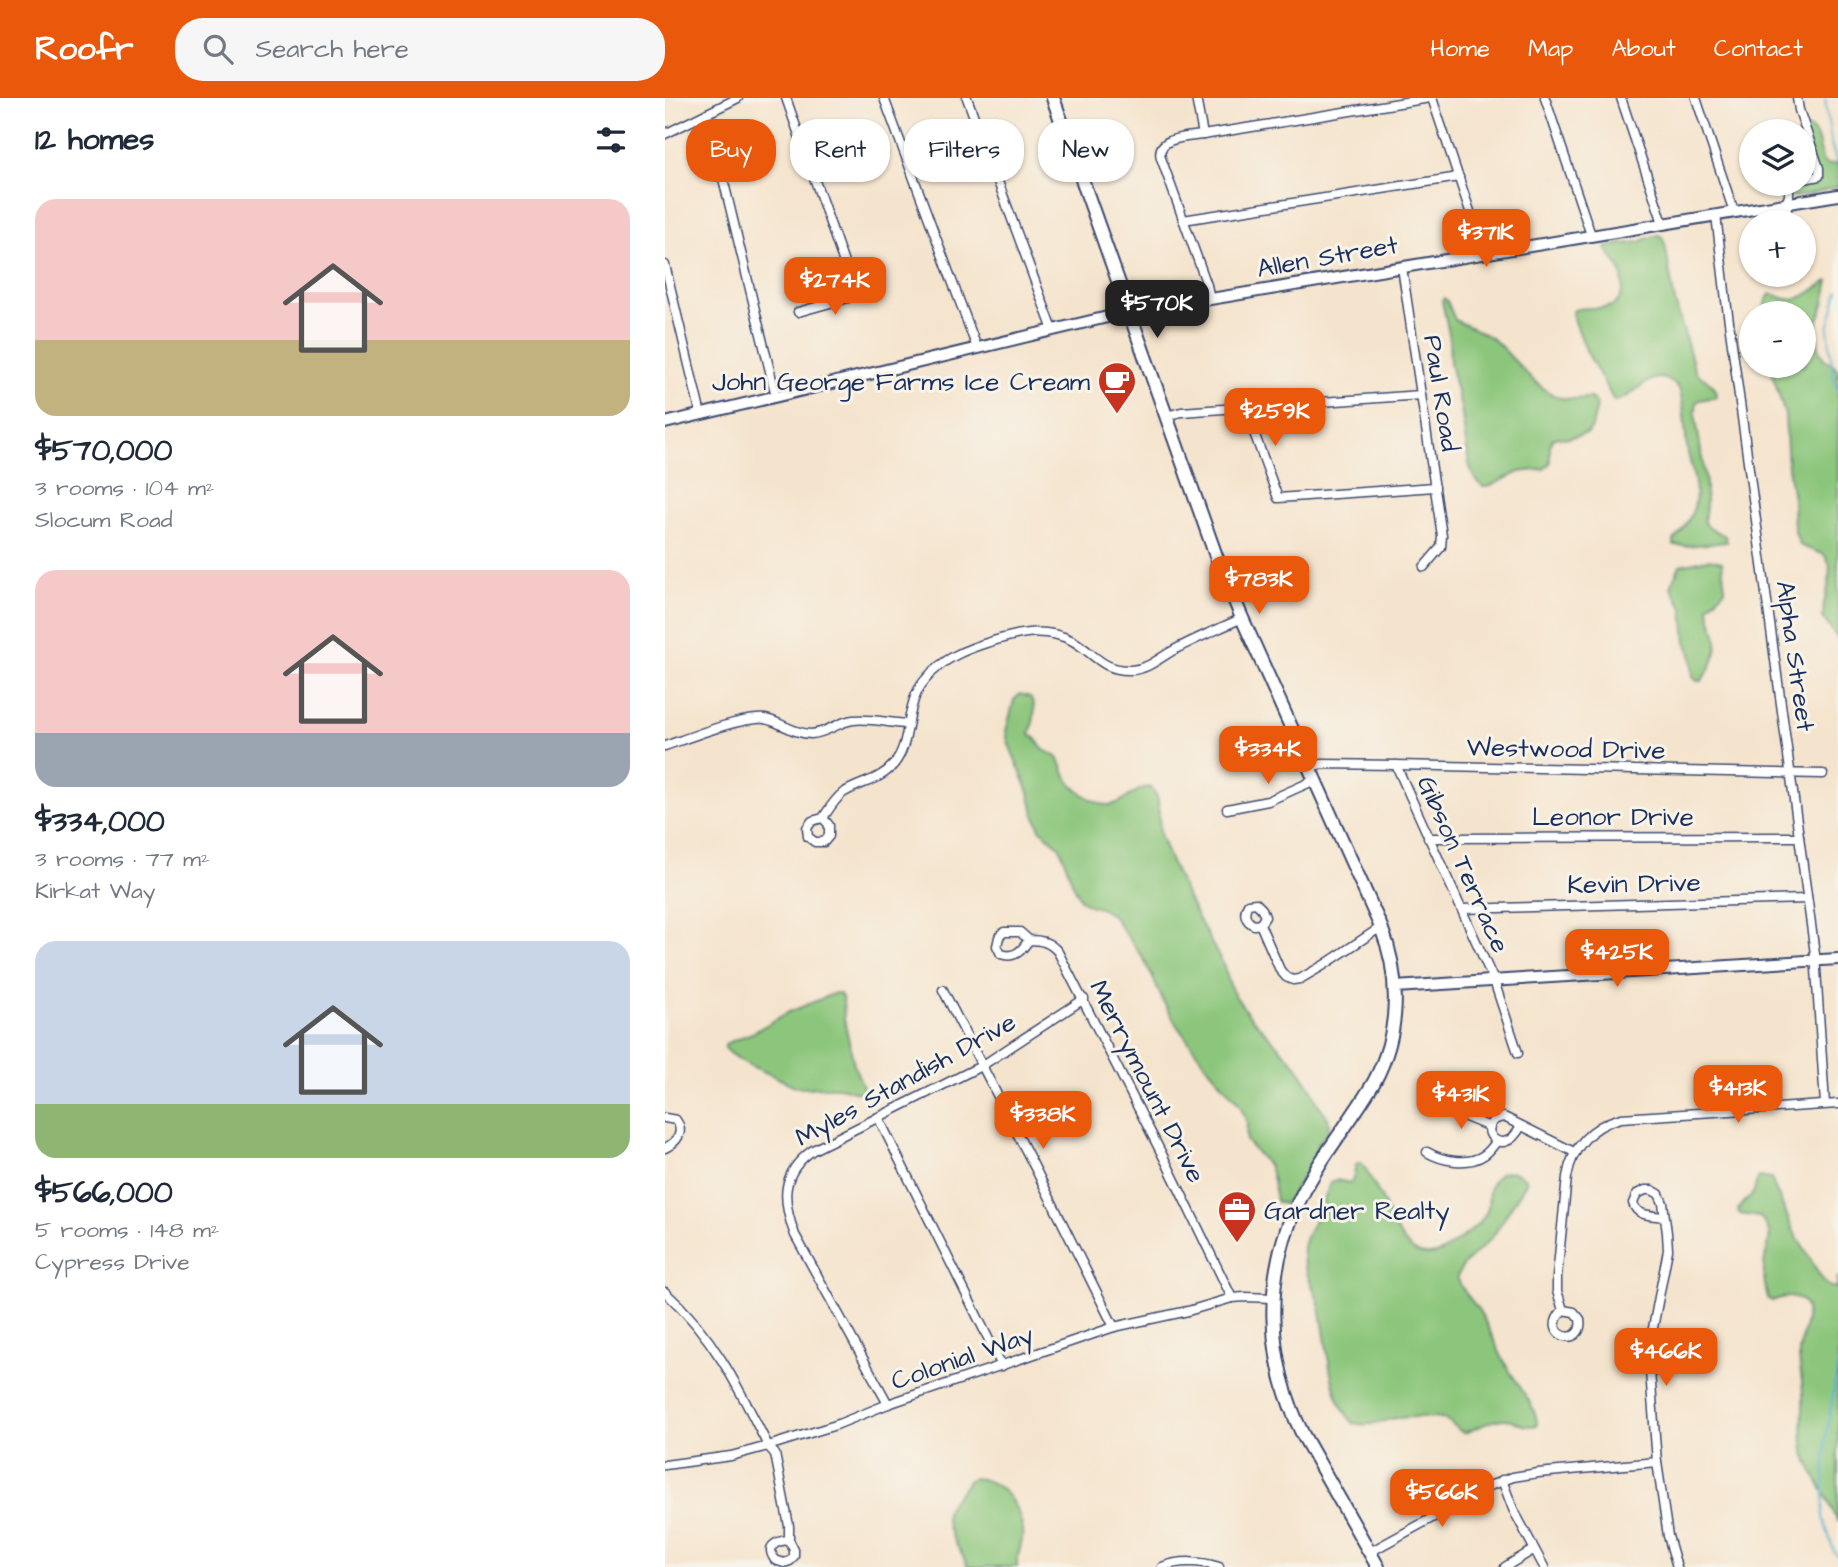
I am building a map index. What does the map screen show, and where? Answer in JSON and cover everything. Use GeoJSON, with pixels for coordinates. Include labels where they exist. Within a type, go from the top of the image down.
{"type":"FeatureCollection","features":[{"type":"Feature","properties":{"kind":"main road"},"geometry":{"type":"LineString","coordinates":[[1053,98],[1216,556],[1381,927],[1391,958],[1395,987],[1393,1023],[1383,1062],[1370,1088],[1309,1181],[1294,1210],[1281,1250],[1273,1298],[1275,1347],[1287,1398],[1303,1435],[1378,1567]]}},
{"type":"Feature","properties":{"kind":"street"},"geometry":{"type":"LineString","coordinates":[[665,134],[738,98]]}},
{"type":"Feature","properties":{"kind":"street"},"geometry":{"type":"LineString","coordinates":[[786,98],[852,289],[849,297],[843,300],[798,312]]}},
{"type":"Feature","properties":{"kind":"street"},"geometry":{"type":"LineString","coordinates":[[884,98],[977,348]]}},
{"type":"Feature","properties":{"kind":"street"},"geometry":{"type":"LineString","coordinates":[[967,98],[1053,330]]}},
{"type":"Feature","properties":{"kind":"street"},"geometry":{"type":"LineString","coordinates":[[1196,98],[1203,135]]}},
{"type":"Feature","properties":{"kind":"street"},"geometry":{"type":"LineString","coordinates":[[1210,299],[1159,150],[1162,145],[1172,141],[1203,135],[1431,98],[1484,253]]}},
{"type":"Feature","properties":{"kind":"street"},"geometry":{"type":"LineString","coordinates":[[1545,98],[1591,235]]}},
{"type":"Feature","properties":{"kind":"street"},"geometry":{"type":"LineString","coordinates":[[1621,98],[1663,223]]}},
{"type":"Feature","properties":{"kind":"street"},"geometry":{"type":"LineString","coordinates":[[1696,98],[1734,212]]}},
{"type":"Feature","properties":{"kind":"street"},"geometry":{"type":"LineString","coordinates":[[1797,98],[1803,119]]}},
{"type":"Feature","properties":{"kind":"street"},"geometry":{"type":"LineString","coordinates":[[707,113],[776,397]]}},
{"type":"Feature","properties":{"kind":"street"},"geometry":{"type":"LineString","coordinates":[[1816,159],[1819,176],[1816,177]]}},
{"type":"Feature","properties":{"kind":"street"},"geometry":{"type":"LineString","coordinates":[[1183,220],[1459,177]]}},
{"type":"Feature","properties":{"kind":"street","name":"Allen Street"},"geometry":{"type":"LineString","coordinates":[[665,423],[1129,313],[1838,195]]}},
{"type":"Feature","properties":{"kind":"street"},"geometry":{"type":"LineString","coordinates":[[1787,210],[1789,196]]}},
{"type":"Feature","properties":{"kind":"street","name":"Alpha Street"},"geometry":{"type":"LineString","coordinates":[[1716,215],[1815,961],[1825,1104]]}},
{"type":"Feature","properties":{"kind":"street"},"geometry":{"type":"LineString","coordinates":[[665,265],[701,415]]}},
{"type":"Feature","properties":{"kind":"street","name":"Paul Road"},"geometry":{"type":"LineString","coordinates":[[1402,267],[1441,525],[1441,547],[1423,567]]}},
{"type":"Feature","properties":{"kind":"street"},"geometry":{"type":"LineString","coordinates":[[1166,416],[1181,412],[1421,395]]}},
{"type":"Feature","properties":{"kind":"street"},"geometry":{"type":"LineString","coordinates":[[1245,408],[1278,499],[1435,486]]}},
{"type":"Feature","properties":{"kind":"street"},"geometry":{"type":"LineString","coordinates":[[824,818],[833,803],[844,793],[876,779],[894,764],[903,745],[915,695],[924,680],[947,659],[973,647],[1016,634],[1034,632],[1051,634],[1075,643],[1108,667],[1136,669],[1152,664],[1175,649],[1242,618]]}},
{"type":"Feature","properties":{"kind":"street"},"geometry":{"type":"LineString","coordinates":[[665,746],[759,719],[810,734],[854,720],[907,724]]}},
{"type":"Feature","properties":{"kind":"street","name":"Westwood Drive"},"geometry":{"type":"LineString","coordinates":[[1309,767],[1322,764],[1396,765],[1823,774]]}},
{"type":"Feature","properties":{"kind":"street","name":"Gibson Terrace"},"geometry":{"type":"LineString","coordinates":[[1396,765],[1494,981],[1518,1053]]}},
{"type":"Feature","properties":{"kind":"street"},"geometry":{"type":"LineString","coordinates":[[1227,809],[1268,801],[1315,780]]}},
{"type":"Feature","properties":{"kind":"street","name":"Leonor Drive"},"geometry":{"type":"LineString","coordinates":[[1428,838],[1799,836]]}},
{"type":"Feature","properties":{"kind":"street","name":"Kevin Drive"},"geometry":{"type":"LineString","coordinates":[[1462,909],[1807,899]]}},
{"type":"Feature","properties":{"kind":"street"},"geometry":{"type":"LineString","coordinates":[[1260,924],[1280,970],[1289,979],[1295,980],[1381,927]]}},
{"type":"Feature","properties":{"kind":"street","name":"Merrymount Drive"},"geometry":{"type":"LineString","coordinates":[[1029,940],[1043,941],[1054,947],[1065,963],[1232,1298]]}},
{"type":"Feature","properties":{"kind":"street"},"geometry":{"type":"LineString","coordinates":[[1395,987],[1838,959]]}},
{"type":"Feature","properties":{"kind":"street"},"geometry":{"type":"LineString","coordinates":[[943,990],[1114,1327]]}},
{"type":"Feature","properties":{"kind":"street","name":"Myles Standish Drive"},"geometry":{"type":"LineString","coordinates":[[888,1404],[805,1256],[790,1224],[786,1203],[791,1172],[800,1159],[813,1150],[982,1065],[1084,999]]}},
{"type":"Feature","properties":{"kind":"street"},"geometry":{"type":"LineString","coordinates":[[1563,1310],[1556,1277],[1569,1165],[1584,1138],[1597,1127],[1621,1118],[1838,1104]]}},
{"type":"Feature","properties":{"kind":"street"},"geometry":{"type":"LineString","coordinates":[[1452,1107],[1462,1116],[1490,1127]]}},
{"type":"Feature","properties":{"kind":"street"},"geometry":{"type":"LineString","coordinates":[[878,1117],[1002,1366]]}},
{"type":"Feature","properties":{"kind":"street"},"geometry":{"type":"LineString","coordinates":[[1496,1142],[1490,1136],[1490,1127],[1493,1121],[1501,1117],[1574,1152]]}},
{"type":"Feature","properties":{"kind":"street"},"geometry":{"type":"LineString","coordinates":[[665,1118],[676,1120],[680,1131],[676,1140],[665,1148]]}},
{"type":"Feature","properties":{"kind":"street"},"geometry":{"type":"LineString","coordinates":[[1427,1152],[1446,1160],[1469,1160],[1485,1155],[1496,1142],[1509,1140],[1517,1134],[1521,1126]]}},
{"type":"Feature","properties":{"kind":"street"},"geometry":{"type":"LineString","coordinates":[[1664,1217],[1668,1250],[1651,1351],[1651,1395],[1668,1536],[1677,1567]]}},
{"type":"Feature","properties":{"kind":"street"},"geometry":{"type":"LineString","coordinates":[[665,1292],[700,1327],[727,1368],[768,1446],[775,1454],[789,1525],[789,1540]]}},
{"type":"Feature","properties":{"kind":"street","name":"Colonial Way"},"geometry":{"type":"LineString","coordinates":[[665,1465],[723,1457],[768,1446],[836,1425],[888,1404],[1114,1327],[1188,1311],[1232,1298],[1273,1298]]}},
{"type":"Feature","properties":{"kind":"street"},"geometry":{"type":"LineString","coordinates":[[1370,1552],[1502,1480],[1538,1473],[1657,1462]]}},
{"type":"Feature","properties":{"kind":"street"},"geometry":{"type":"LineString","coordinates":[[1502,1480],[1513,1509],[1543,1567]]}},
{"type":"Feature","properties":{"kind":"street"},"geometry":{"type":"LineString","coordinates":[[1504,1567],[1533,1550]]}},
{"type":"Feature","properties":{"kind":"street"},"geometry":{"type":"LineString","coordinates":[[1162,1567],[1190,1562],[1219,1567]]}},
{"type":"Feature","properties":{"kind":"green space"},"geometry":{"type":"Polygon","coordinates":[[[1816,136],[1823,162],[1830,165],[1838,163],[1838,187],[1816,192],[1816,136]]]}},
{"type":"Feature","properties":{"kind":"green space"},"geometry":{"type":"Polygon","coordinates":[[[1659,235],[1665,244],[1674,298],[1695,371],[1716,390],[1715,397],[1697,402],[1695,413],[1706,484],[1704,521],[1707,526],[1725,536],[1727,542],[1674,545],[1674,540],[1691,516],[1696,494],[1679,388],[1669,380],[1660,378],[1614,401],[1587,352],[1572,314],[1578,309],[1613,305],[1621,297],[1621,272],[1606,248],[1659,235]]]}},
{"type":"Feature","properties":{"kind":"green space"},"geometry":{"type":"Polygon","coordinates":[[[1829,281],[1818,320],[1817,337],[1824,359],[1838,370],[1838,639],[1823,618],[1830,566],[1823,554],[1801,546],[1794,529],[1785,415],[1774,378],[1816,378],[1816,301],[1766,301],[1770,294],[1787,299],[1799,298],[1829,281]]]}},
{"type":"Feature","properties":{"kind":"green space"},"geometry":{"type":"Polygon","coordinates":[[[1444,298],[1455,320],[1494,340],[1540,386],[1566,399],[1591,398],[1597,405],[1588,433],[1552,439],[1550,463],[1544,469],[1519,472],[1488,487],[1483,487],[1474,478],[1450,363],[1449,334],[1442,301],[1444,298]]]}},
{"type":"Feature","properties":{"kind":"green space"},"geometry":{"type":"Polygon","coordinates":[[[1710,559],[1722,562],[1725,590],[1709,606],[1717,646],[1708,670],[1701,681],[1697,681],[1693,677],[1691,653],[1686,642],[1683,608],[1671,587],[1680,565],[1710,559]]]}},
{"type":"Feature","properties":{"kind":"green space"},"geometry":{"type":"Polygon","coordinates":[[[1020,694],[1030,697],[1034,706],[1030,735],[1036,738],[1044,750],[1058,758],[1067,778],[1083,794],[1109,805],[1140,790],[1152,788],[1158,799],[1160,834],[1169,858],[1224,967],[1232,991],[1248,1014],[1296,1065],[1328,1118],[1327,1133],[1318,1144],[1315,1156],[1290,1198],[1283,1204],[1276,1201],[1269,1166],[1246,1141],[1247,1123],[1240,1105],[1178,1027],[1143,958],[1112,915],[1081,900],[1060,847],[1040,829],[1006,731],[1014,700],[1020,694]]]}},
{"type":"Feature","properties":{"kind":"green space"},"geometry":{"type":"Polygon","coordinates":[[[835,993],[840,994],[843,999],[844,1019],[854,1065],[864,1093],[841,1087],[797,1087],[743,1062],[725,1048],[725,1044],[752,1033],[787,1013],[835,993]]]}},
{"type":"Feature","properties":{"kind":"green space"},"geometry":{"type":"Polygon","coordinates":[[[1358,1163],[1367,1171],[1405,1242],[1411,1249],[1427,1255],[1446,1249],[1480,1221],[1488,1208],[1491,1185],[1499,1175],[1504,1172],[1516,1173],[1527,1181],[1494,1235],[1461,1268],[1457,1277],[1463,1290],[1482,1315],[1505,1363],[1534,1410],[1537,1425],[1526,1426],[1503,1419],[1464,1433],[1441,1418],[1401,1418],[1363,1425],[1353,1423],[1344,1411],[1333,1382],[1319,1304],[1306,1270],[1303,1248],[1330,1183],[1336,1180],[1350,1183],[1358,1163]]]}},
{"type":"Feature","properties":{"kind":"green space"},"geometry":{"type":"Polygon","coordinates":[[[1759,1177],[1771,1179],[1794,1232],[1824,1282],[1835,1288],[1838,1276],[1838,1522],[1808,1462],[1803,1443],[1803,1390],[1799,1353],[1806,1322],[1805,1305],[1795,1297],[1772,1301],[1768,1299],[1764,1269],[1769,1233],[1760,1217],[1740,1214],[1738,1211],[1753,1193],[1759,1177]]]}},
{"type":"Feature","properties":{"kind":"green space"},"geometry":{"type":"Polygon","coordinates":[[[974,1478],[994,1484],[1016,1508],[1022,1528],[1017,1567],[968,1567],[948,1529],[948,1506],[969,1480],[974,1478]]]}},
{"type":"Feature","properties":{"kind":"waterway"},"geometry":{"type":"LineString","coordinates":[[1825,98],[1831,144],[1838,166]]}},
{"type":"Feature","properties":{"kind":"waterway"},"geometry":{"type":"LineString","coordinates":[[1838,291],[1828,329],[1834,381],[1838,391]]}},
{"type":"Feature","properties":{"kind":"waterway"},"geometry":{"type":"LineString","coordinates":[[1838,1363],[1826,1438],[1823,1517],[1834,1552],[1838,1556]]}},
{"type":"Feature","properties":{"kind":"place","name":"John George Farms Ice Cream"},"geometry":{"type":"Point","coordinates":[1117,415]}},
{"type":"Feature","properties":{"kind":"place","name":"Gardner Realty"},"geometry":{"type":"Point","coordinates":[1237,1244]}}]}
